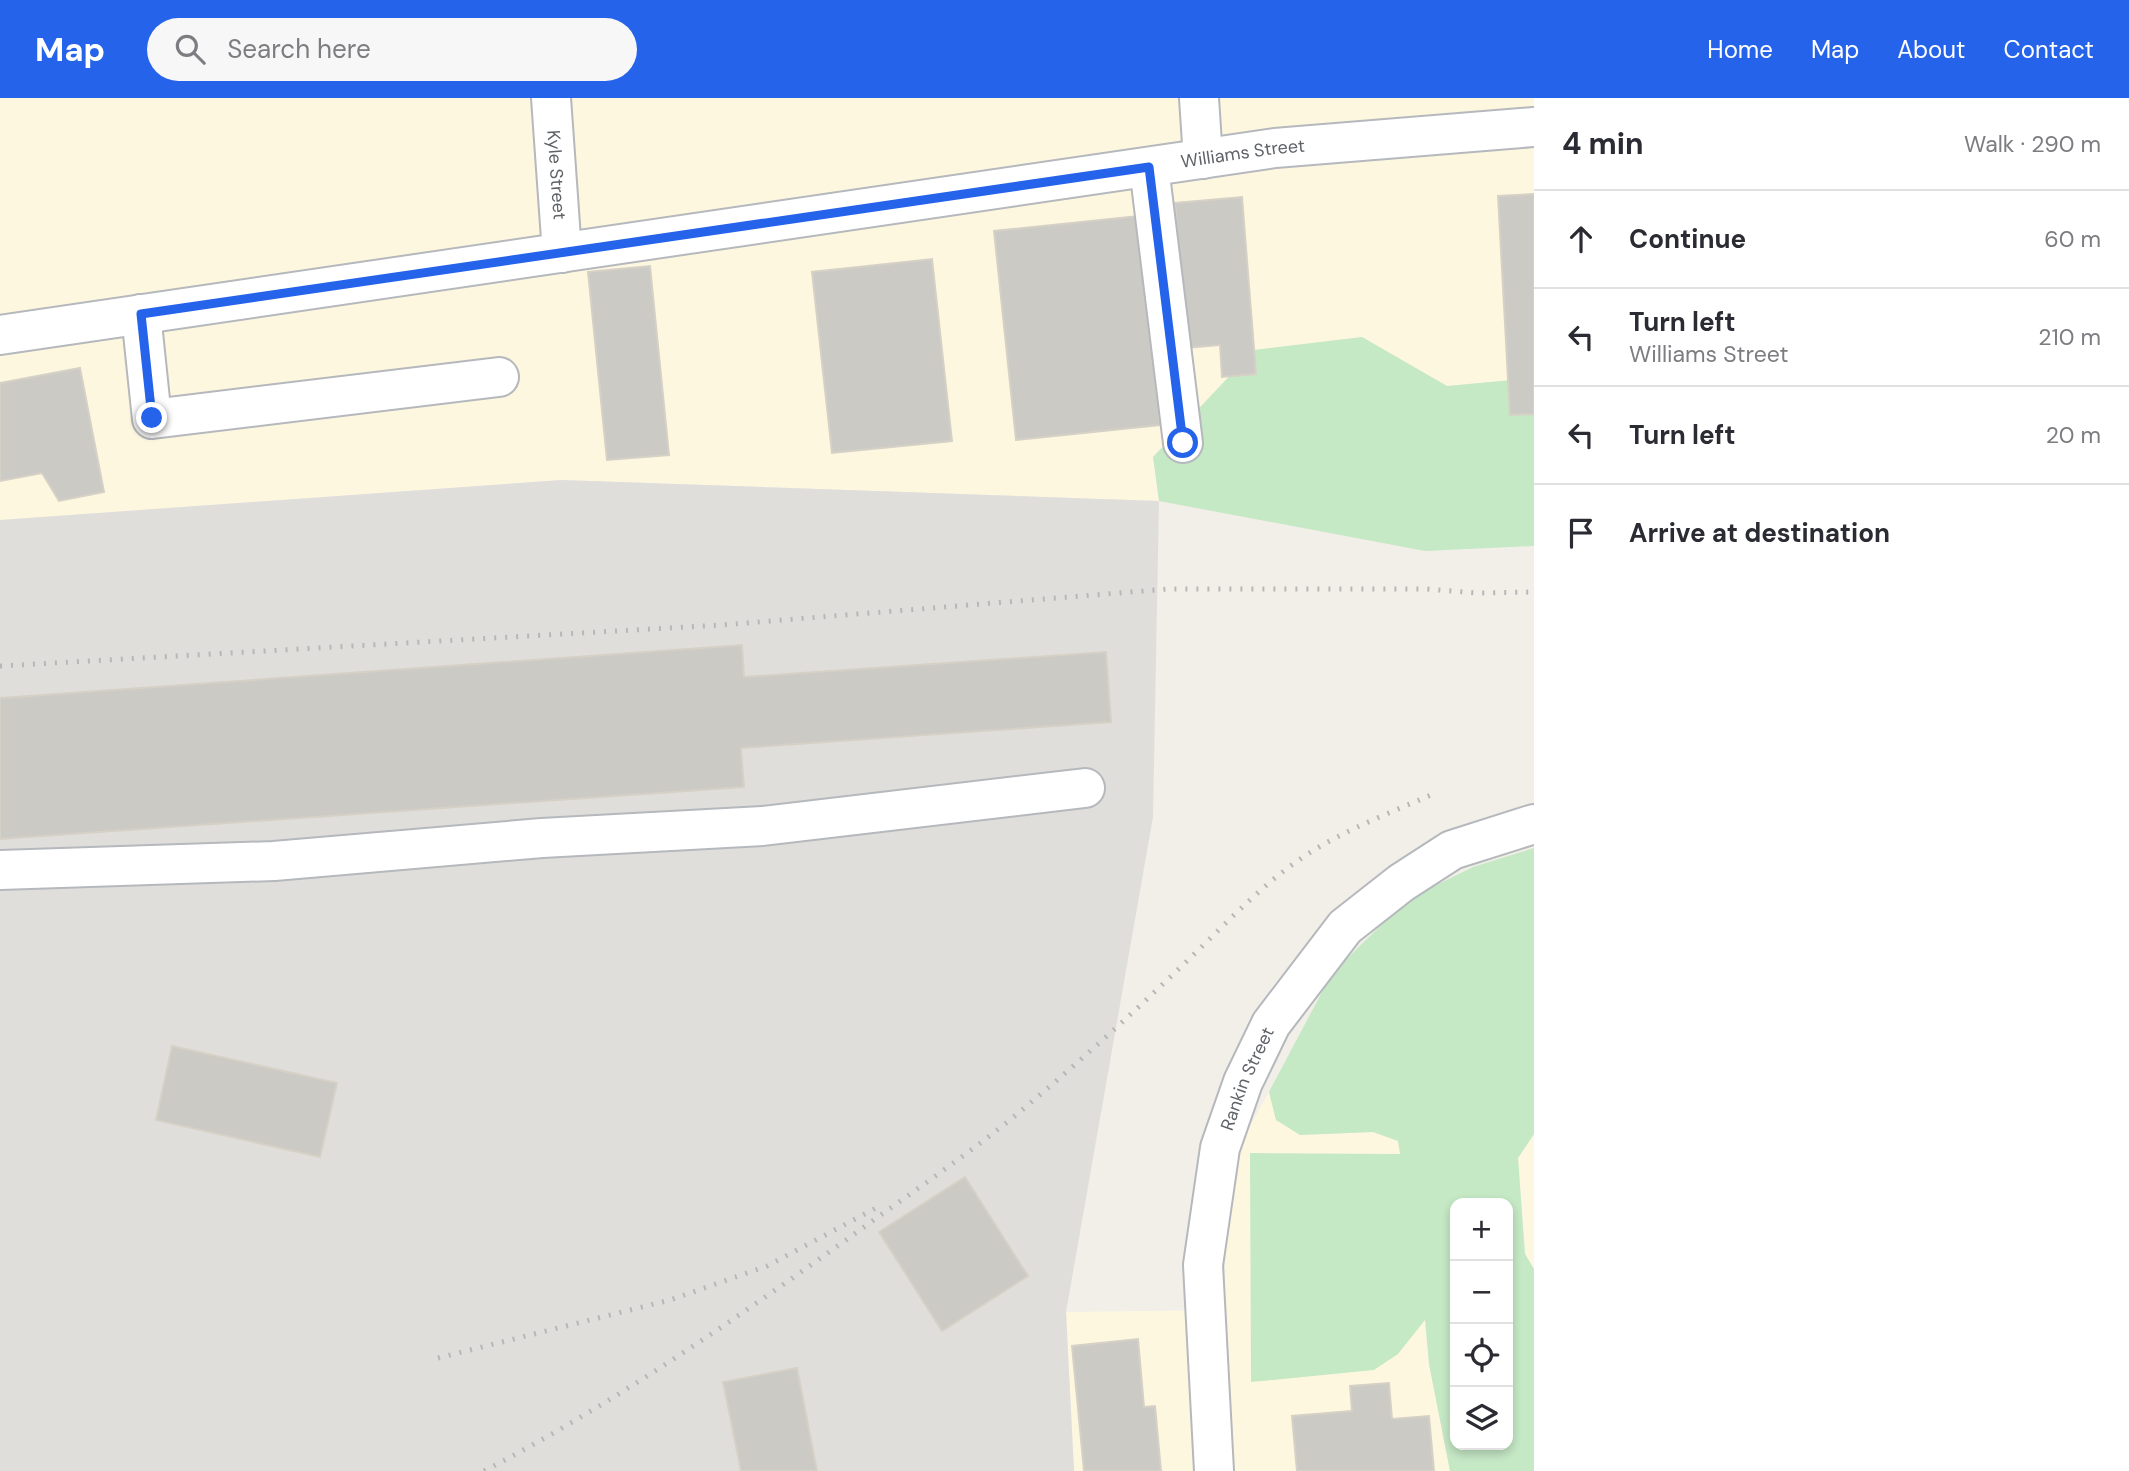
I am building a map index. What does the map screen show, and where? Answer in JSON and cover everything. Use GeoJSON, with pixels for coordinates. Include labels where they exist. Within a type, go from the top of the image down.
{"type":"FeatureCollection","features":[{"type":"Feature","properties":{"kind":"street","name":"Kyle Street"},"geometry":{"type":"LineString","coordinates":[[551,98],[562,253]]}},
{"type":"Feature","properties":{"kind":"street"},"geometry":{"type":"LineString","coordinates":[[1199,98],[1203,159]]}},
{"type":"Feature","properties":{"kind":"street","name":"Williams Street"},"geometry":{"type":"LineString","coordinates":[[0,335],[1275,148],[1534,127]]}},
{"type":"Feature","properties":{"kind":"street"},"geometry":{"type":"LineString","coordinates":[[1149,167],[1183,443]]}},
{"type":"Feature","properties":{"kind":"street"},"geometry":{"type":"LineString","coordinates":[[141,314],[152,418],[499,377]]}},
{"type":"Feature","properties":{"kind":"street"},"geometry":{"type":"LineString","coordinates":[[0,870],[274,861],[542,838],[763,826],[1085,788]]}},
{"type":"Feature","properties":{"kind":"street","name":"Rankin Street"},"geometry":{"type":"LineString","coordinates":[[1214,1471],[1203,1265],[1220,1148],[1248,1070],[1272,1024],[1345,927],[1401,883],[1452,850],[1534,824]]}},
{"type":"Feature","properties":{"kind":"shaded area"},"geometry":{"type":"Polygon","coordinates":[[[0,98],[1534,98],[1534,378],[1447,386],[1362,337],[1153,457],[1159,501],[562,480],[0,520],[0,98]]]}},
{"type":"Feature","properties":{"kind":"shaded area"},"geometry":{"type":"Polygon","coordinates":[[[562,480],[1159,501],[1153,817],[1066,1312],[1074,1471],[0,1471],[0,520],[562,480]]]}},
{"type":"Feature","properties":{"kind":"shaded area"},"geometry":{"type":"Polygon","coordinates":[[[1269,1092],[1276,1120],[1300,1135],[1373,1132],[1398,1141],[1419,1236],[1429,1364],[1450,1471],[1074,1471],[1066,1312],[1223,1310],[1230,1161],[1269,1092]]]}},
{"type":"Feature","properties":{"kind":"shaded area"},"geometry":{"type":"Polygon","coordinates":[[[1534,1134],[1534,1269],[1525,1254],[1518,1158],[1534,1134]]]}},
{"type":"Feature","properties":{"kind":"green space"},"geometry":{"type":"Polygon","coordinates":[[[1362,337],[1447,386],[1534,378],[1534,546],[1425,551],[1159,501],[1153,457],[1254,350],[1362,337]]]}},
{"type":"Feature","properties":{"kind":"green space"},"geometry":{"type":"Polygon","coordinates":[[[1534,848],[1534,1134],[1518,1158],[1525,1254],[1534,1269],[1534,1471],[1450,1471],[1429,1364],[1425,1320],[1398,1354],[1374,1370],[1251,1382],[1250,1153],[1400,1154],[1398,1141],[1373,1132],[1300,1135],[1276,1120],[1269,1092],[1332,973],[1408,899],[1473,867],[1534,848]]]}},
{"type":"Feature","properties":{"kind":"building"},"geometry":{"type":"Polygon","coordinates":[[[1534,194],[1534,414],[1510,415],[1498,196],[1534,194]]]}},
{"type":"Feature","properties":{"kind":"building"},"geometry":{"type":"Polygon","coordinates":[[[1242,197],[1256,374],[1222,377],[1220,345],[1187,348],[1175,203],[1242,197]]]}},
{"type":"Feature","properties":{"kind":"building"},"geometry":{"type":"Polygon","coordinates":[[[1138,216],[1160,425],[1016,440],[994,231],[1138,216]]]}},
{"type":"Feature","properties":{"kind":"building"},"geometry":{"type":"Polygon","coordinates":[[[932,259],[952,441],[832,453],[812,272],[932,259]]]}},
{"type":"Feature","properties":{"kind":"building"},"geometry":{"type":"Polygon","coordinates":[[[650,266],[669,455],[607,460],[588,272],[650,266]]]}},
{"type":"Feature","properties":{"kind":"building"},"geometry":{"type":"Polygon","coordinates":[[[80,368],[104,492],[59,501],[42,473],[0,481],[0,383],[80,368]]]}},
{"type":"Feature","properties":{"kind":"building"},"geometry":{"type":"Polygon","coordinates":[[[742,645],[744,677],[1106,652],[1111,722],[741,748],[744,787],[0,839],[0,698],[742,645]]]}},
{"type":"Feature","properties":{"kind":"building"},"geometry":{"type":"Polygon","coordinates":[[[172,1046],[337,1083],[320,1157],[156,1120],[172,1046]]]}},
{"type":"Feature","properties":{"kind":"building"},"geometry":{"type":"Polygon","coordinates":[[[965,1177],[1028,1276],[942,1331],[879,1232],[965,1177]]]}},
{"type":"Feature","properties":{"kind":"building"},"geometry":{"type":"Polygon","coordinates":[[[1138,1339],[1144,1407],[1155,1406],[1161,1471],[1084,1471],[1072,1346],[1138,1339]]]}},
{"type":"Feature","properties":{"kind":"building"},"geometry":{"type":"Polygon","coordinates":[[[797,1368],[817,1471],[741,1471],[723,1382],[797,1368]]]}},
{"type":"Feature","properties":{"kind":"building"},"geometry":{"type":"Polygon","coordinates":[[[1389,1383],[1392,1419],[1429,1416],[1434,1471],[1297,1471],[1292,1416],[1352,1411],[1350,1386],[1389,1383]]]}},
{"type":"Feature","properties":{"kind":"railway"},"geometry":{"type":"LineString","coordinates":[[0,666],[721,625],[1168,589],[1426,589],[1478,593],[1534,592]]}},
{"type":"Feature","properties":{"kind":"railway"},"geometry":{"type":"LineString","coordinates":[[484,1471],[629,1388],[723,1326],[978,1145],[1081,1059],[1250,900],[1300,859],[1346,832],[1431,795]]}},
{"type":"Feature","properties":{"kind":"railway"},"geometry":{"type":"LineString","coordinates":[[438,1358],[670,1300],[767,1266],[876,1208]]}},
{"type":"Feature","properties":{"kind":"route"},"geometry":{"type":"LineString","coordinates":[[152,418],[141,314],[1149,167],[1183,443]]}}]}
